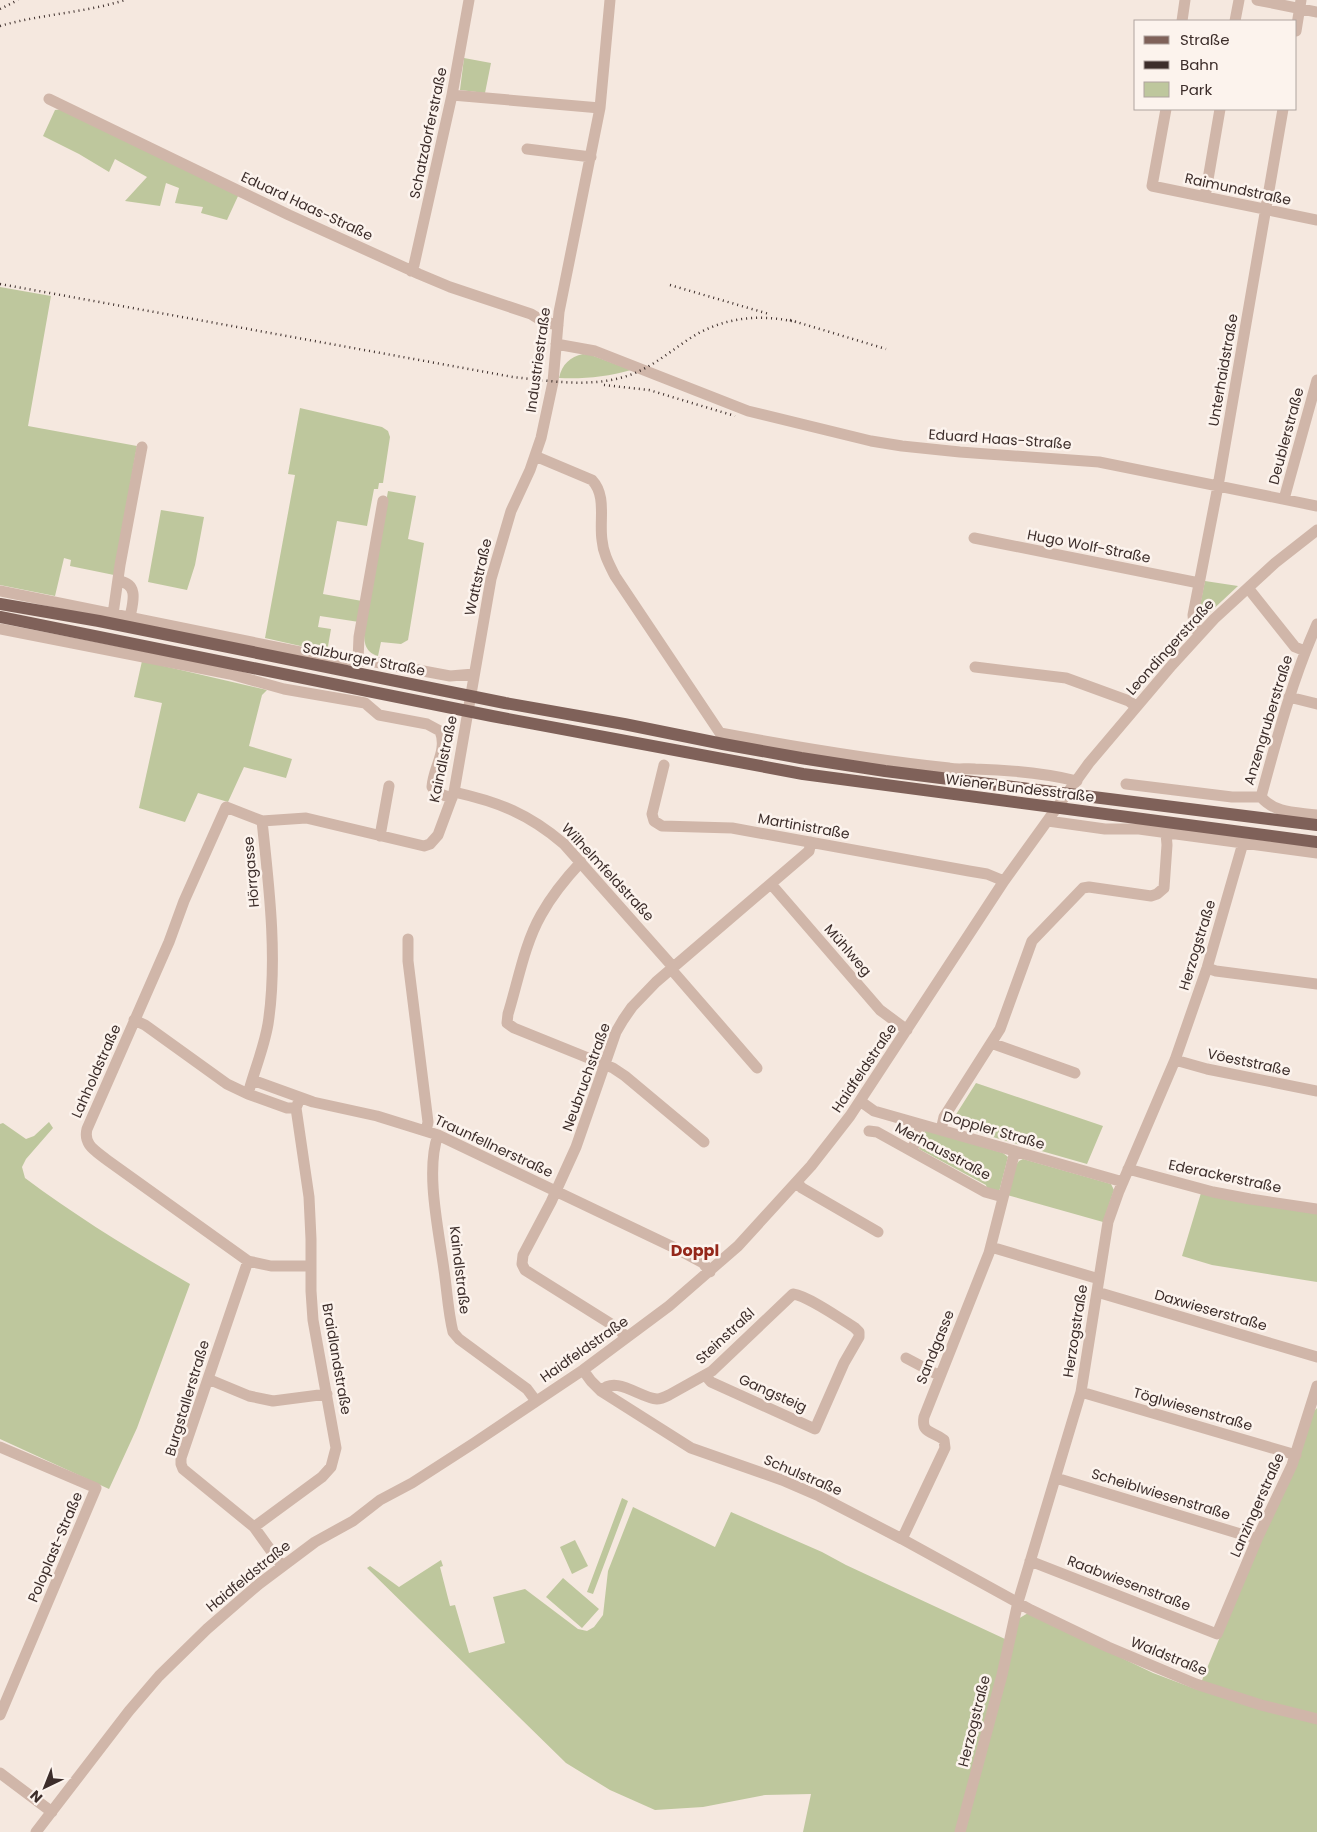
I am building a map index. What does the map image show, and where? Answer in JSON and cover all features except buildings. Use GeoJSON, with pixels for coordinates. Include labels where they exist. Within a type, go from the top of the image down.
{"type":"FeatureCollection","features":[{"type":"Feature","properties":{"kind":"main road","name":"Salzburger Straße"},"geometry":{"type":"LineString","coordinates":[[0,604],[99,621],[471,696],[624,724],[722,739]]}},
{"type":"Feature","properties":{"kind":"main road"},"geometry":{"type":"LineString","coordinates":[[0,617],[469,710]]}},
{"type":"Feature","properties":{"kind":"main road","name":"Wiener Bundesstraße"},"geometry":{"type":"LineString","coordinates":[[469,710],[803,774],[1317,825]]}},
{"type":"Feature","properties":{"kind":"main road","name":"Wiener Bundesstraße"},"geometry":{"type":"LineString","coordinates":[[722,739],[866,768],[983,783],[1062,801],[1317,842]]}},
{"type":"Feature","properties":{"kind":"street","name":"Schatzdorferstraße"},"geometry":{"type":"LineString","coordinates":[[411,271],[414,265],[452,96],[469,0]]}},
{"type":"Feature","properties":{"kind":"street","name":"Industriestraße"},"geometry":{"type":"LineString","coordinates":[[535,456],[541,438],[553,382],[559,312],[600,108],[610,0]]}},
{"type":"Feature","properties":{"kind":"street"},"geometry":{"type":"LineString","coordinates":[[1182,20],[1186,0]]}},
{"type":"Feature","properties":{"kind":"street"},"geometry":{"type":"LineString","coordinates":[[1235,20],[1239,0]]}},
{"type":"Feature","properties":{"kind":"street"},"geometry":{"type":"LineString","coordinates":[[1257,0],[1300,4],[1317,12]]}},
{"type":"Feature","properties":{"kind":"street"},"geometry":{"type":"LineString","coordinates":[[1297,24],[1300,4]]}},
{"type":"Feature","properties":{"kind":"street"},"geometry":{"type":"LineString","coordinates":[[452,96],[600,108]]}},
{"type":"Feature","properties":{"kind":"street","name":"Eduard Haas-Straße"},"geometry":{"type":"LineString","coordinates":[[50,99],[289,215],[411,271],[450,287],[531,314],[544,322],[558,325]]}},
{"type":"Feature","properties":{"kind":"street","name":"Raimundstraße"},"geometry":{"type":"LineString","coordinates":[[1166,110],[1152,186],[1317,220]]}},
{"type":"Feature","properties":{"kind":"street"},"geometry":{"type":"LineString","coordinates":[[1205,197],[1220,110]]}},
{"type":"Feature","properties":{"kind":"street","name":"Unterhaidstraße"},"geometry":{"type":"LineString","coordinates":[[1199,634],[1193,620],[1283,110]]}},
{"type":"Feature","properties":{"kind":"street"},"geometry":{"type":"LineString","coordinates":[[527,149],[591,157]]}},
{"type":"Feature","properties":{"kind":"street","name":"Eduard Haas-Straße"},"geometry":{"type":"LineString","coordinates":[[556,344],[594,351],[748,411],[871,441],[960,452],[1099,462],[1317,506]]}},
{"type":"Feature","properties":{"kind":"street","name":"Deublerstraße"},"geometry":{"type":"LineString","coordinates":[[1284,499],[1317,380]]}},
{"type":"Feature","properties":{"kind":"street"},"geometry":{"type":"LineString","coordinates":[[113,614],[142,447]]}},
{"type":"Feature","properties":{"kind":"street"},"geometry":{"type":"LineString","coordinates":[[535,456],[592,480],[598,487],[601,502],[602,539],[608,562],[722,739]]}},
{"type":"Feature","properties":{"kind":"street","name":"Wattstraße"},"geometry":{"type":"LineString","coordinates":[[469,710],[487,595],[498,552],[511,511],[535,456]]}},
{"type":"Feature","properties":{"kind":"street","name":"Salzburger Straße"},"geometry":{"type":"LineString","coordinates":[[358,660],[359,637],[383,501]]}},
{"type":"Feature","properties":{"kind":"street","name":"Leondingerstraße"},"geometry":{"type":"LineString","coordinates":[[1062,801],[1136,707],[1199,634],[1248,588],[1317,530]]}},
{"type":"Feature","properties":{"kind":"street","name":"Hugo Wolf-Straße"},"geometry":{"type":"LineString","coordinates":[[974,538],[1199,583]]}},
{"type":"Feature","properties":{"kind":"street"},"geometry":{"type":"LineString","coordinates":[[119,581],[124,582],[133,589],[134,596],[130,617]]}},
{"type":"Feature","properties":{"kind":"street"},"geometry":{"type":"LineString","coordinates":[[1248,588],[1295,648],[1305,651]]}},
{"type":"Feature","properties":{"kind":"street","name":"Salzburger Straße"},"geometry":{"type":"LineString","coordinates":[[0,591],[330,658],[375,662],[450,676],[474,674]]}},
{"type":"Feature","properties":{"kind":"street","name":"Anzengruberstraße"},"geometry":{"type":"LineString","coordinates":[[1261,797],[1289,697],[1305,651],[1317,624]]}},
{"type":"Feature","properties":{"kind":"street"},"geometry":{"type":"LineString","coordinates":[[0,629],[230,674],[284,689],[365,703],[379,715],[427,724],[440,731],[443,744],[441,756],[434,771],[432,787],[437,794],[453,795]]}},
{"type":"Feature","properties":{"kind":"street"},"geometry":{"type":"LineString","coordinates":[[975,667],[1066,678],[1129,701],[1136,707]]}},
{"type":"Feature","properties":{"kind":"street"},"geometry":{"type":"LineString","coordinates":[[1289,697],[1317,704]]}},
{"type":"Feature","properties":{"kind":"street","name":"Kaindlstraße"},"geometry":{"type":"LineString","coordinates":[[434,841],[444,822],[453,795],[469,710]]}},
{"type":"Feature","properties":{"kind":"street","name":"Wiener Bundesstraße"},"geometry":{"type":"LineString","coordinates":[[722,739],[952,769],[1037,773],[1077,781]]}},
{"type":"Feature","properties":{"kind":"street","name":"Martinistraße"},"geometry":{"type":"LineString","coordinates":[[664,765],[652,814],[654,821],[662,826],[732,828],[987,874],[1004,881]]}},
{"type":"Feature","properties":{"kind":"street","name":"Wiener Bundesstraße"},"geometry":{"type":"LineString","coordinates":[[967,769],[983,783]]}},
{"type":"Feature","properties":{"kind":"street"},"geometry":{"type":"LineString","coordinates":[[1126,784],[1232,796],[1261,797],[1276,809],[1317,815]]}},
{"type":"Feature","properties":{"kind":"street"},"geometry":{"type":"LineString","coordinates":[[380,836],[389,786]]}},
{"type":"Feature","properties":{"kind":"street","name":"Wilhelmfeldstraße"},"geometry":{"type":"LineString","coordinates":[[453,795],[487,799],[528,817],[552,833],[581,862],[757,1068]]}},
{"type":"Feature","properties":{"kind":"street","name":"Haidfeldstraße"},"geometry":{"type":"LineString","coordinates":[[36,1832],[129,1711],[159,1676],[207,1629],[282,1566],[315,1542],[353,1520],[380,1500],[412,1483],[583,1370],[710,1272],[758,1226],[826,1148],[860,1102],[1004,881],[1062,801]]}},
{"type":"Feature","properties":{"kind":"street","name":"Lahholdstraße"},"geometry":{"type":"LineString","coordinates":[[262,821],[226,806],[86,1129],[86,1140],[90,1146],[107,1160],[248,1261],[271,1266],[310,1266]]}},
{"type":"Feature","properties":{"kind":"street","name":"Hörrgasse"},"geometry":{"type":"LineString","coordinates":[[248,1094],[267,1026],[273,978],[268,878],[262,821],[306,818],[416,845],[424,846],[434,841]]}},
{"type":"Feature","properties":{"kind":"street"},"geometry":{"type":"LineString","coordinates":[[1048,821],[1105,829],[1139,829],[1166,832],[1317,853]]}},
{"type":"Feature","properties":{"kind":"street"},"geometry":{"type":"LineString","coordinates":[[941,1130],[944,1117],[1000,1029],[1032,940],[1083,888],[1089,887],[1151,896],[1161,891],[1164,888],[1166,832]]}},
{"type":"Feature","properties":{"kind":"street","name":"Neubruchstraße"},"geometry":{"type":"LineString","coordinates":[[626,1338],[619,1329],[524,1267],[522,1264],[523,1255],[580,1139],[616,1032],[622,1020],[644,993],[809,851],[811,842]]}},
{"type":"Feature","properties":{"kind":"street","name":"Herzogstraße"},"geometry":{"type":"LineString","coordinates":[[960,1832],[1002,1675],[1018,1602],[1081,1392],[1108,1222],[1128,1169],[1175,1060],[1207,968],[1244,843]]}},
{"type":"Feature","properties":{"kind":"street"},"geometry":{"type":"LineString","coordinates":[[581,862],[566,878],[541,916],[528,949],[507,1023],[514,1028],[606,1065],[625,1076],[704,1142]]}},
{"type":"Feature","properties":{"kind":"street","name":"Mühlweg"},"geometry":{"type":"LineString","coordinates":[[771,884],[880,1010],[907,1030]]}},
{"type":"Feature","properties":{"kind":"street"},"geometry":{"type":"LineString","coordinates":[[408,939],[408,961],[428,1122],[426,1131]]}},
{"type":"Feature","properties":{"kind":"street"},"geometry":{"type":"LineString","coordinates":[[1207,968],[1216,971],[1317,984]]}},
{"type":"Feature","properties":{"kind":"street","name":"Traunfellnerstraße"},"geometry":{"type":"LineString","coordinates":[[134,1020],[145,1025],[216,1078],[248,1094],[287,1108],[298,1103]]}},
{"type":"Feature","properties":{"kind":"street"},"geometry":{"type":"LineString","coordinates":[[991,1043],[1075,1073]]}},
{"type":"Feature","properties":{"kind":"street","name":"Vöeststraße"},"geometry":{"type":"LineString","coordinates":[[1175,1060],[1207,1069],[1317,1091]]}},
{"type":"Feature","properties":{"kind":"street","name":"Traunfellnerstraße"},"geometry":{"type":"LineString","coordinates":[[252,1080],[298,1103],[377,1116],[438,1135],[676,1248],[702,1263],[710,1272]]}},
{"type":"Feature","properties":{"kind":"street","name":"Doppler Straße"},"geometry":{"type":"LineString","coordinates":[[860,1102],[874,1111],[1123,1182]]}},
{"type":"Feature","properties":{"kind":"street","name":"Braidlandstraße"},"geometry":{"type":"LineString","coordinates":[[254,1527],[322,1477],[331,1467],[336,1448],[313,1320],[309,1197],[298,1103]]}},
{"type":"Feature","properties":{"kind":"street"},"geometry":{"type":"LineString","coordinates":[[912,1151],[921,1125]]}},
{"type":"Feature","properties":{"kind":"street","name":"Merhausstraße"},"geometry":{"type":"LineString","coordinates":[[869,1131],[877,1132],[985,1192],[1003,1197]]}},
{"type":"Feature","properties":{"kind":"street","name":"Kaindlstraße"},"geometry":{"type":"LineString","coordinates":[[438,1135],[433,1158],[434,1189],[453,1332],[459,1339],[527,1389],[536,1401]]}},
{"type":"Feature","properties":{"kind":"street","name":"Sandgasse"},"geometry":{"type":"LineString","coordinates":[[902,1539],[945,1448],[944,1440],[928,1432],[922,1424],[991,1247],[1015,1151]]}},
{"type":"Feature","properties":{"kind":"street","name":"Ederackerstraße"},"geometry":{"type":"LineString","coordinates":[[1128,1169],[1213,1192],[1317,1209]]}},
{"type":"Feature","properties":{"kind":"street"},"geometry":{"type":"LineString","coordinates":[[797,1183],[802,1188],[878,1232]]}},
{"type":"Feature","properties":{"kind":"street"},"geometry":{"type":"LineString","coordinates":[[991,1247],[1099,1279]]}},
{"type":"Feature","properties":{"kind":"street","name":"Burgstallerstraße"},"geometry":{"type":"LineString","coordinates":[[248,1261],[180,1464],[254,1527],[282,1566]]}},
{"type":"Feature","properties":{"kind":"street","name":"Daxwieserstraße"},"geometry":{"type":"LineString","coordinates":[[1097,1292],[1317,1356]]}},
{"type":"Feature","properties":{"kind":"street","name":"Steinstraßl"},"geometry":{"type":"LineString","coordinates":[[601,1391],[605,1386],[615,1385],[658,1399],[669,1395],[705,1375],[793,1294],[825,1310],[855,1328],[858,1332]]}},
{"type":"Feature","properties":{"kind":"street","name":"Gangsteig"},"geometry":{"type":"LineString","coordinates":[[705,1375],[711,1382],[815,1429],[844,1363],[859,1336],[858,1332]]}},
{"type":"Feature","properties":{"kind":"street"},"geometry":{"type":"LineString","coordinates":[[906,1358],[940,1376]]}},
{"type":"Feature","properties":{"kind":"street","name":"Schulstraße"},"geometry":{"type":"LineString","coordinates":[[583,1370],[601,1391],[690,1448],[798,1487],[845,1509],[1018,1602]]}},
{"type":"Feature","properties":{"kind":"street"},"geometry":{"type":"LineString","coordinates":[[208,1379],[249,1396],[273,1401],[327,1394]]}},
{"type":"Feature","properties":{"kind":"street","name":"Lanzingerstraße"},"geometry":{"type":"LineString","coordinates":[[1216,1634],[1258,1539],[1280,1495],[1315,1402],[1317,1386]]}},
{"type":"Feature","properties":{"kind":"street","name":"Töglwiesenstraße"},"geometry":{"type":"LineString","coordinates":[[1081,1392],[1296,1455]]}},
{"type":"Feature","properties":{"kind":"street","name":"Poloplast-Straße"},"geometry":{"type":"LineString","coordinates":[[0,1447],[96,1488],[0,1715]]}},
{"type":"Feature","properties":{"kind":"street","name":"Scheiblwiesenstraße"},"geometry":{"type":"LineString","coordinates":[[1056,1478],[1258,1539]]}},
{"type":"Feature","properties":{"kind":"street","name":"Raabwiesenstraße"},"geometry":{"type":"LineString","coordinates":[[1030,1561],[1216,1634]]}},
{"type":"Feature","properties":{"kind":"street","name":"Waldstraße"},"geometry":{"type":"LineString","coordinates":[[1018,1602],[1108,1647],[1187,1681],[1261,1705],[1317,1719]]}},
{"type":"Feature","properties":{"kind":"street"},"geometry":{"type":"LineString","coordinates":[[0,1773],[52,1812]]}},
{"type":"Feature","properties":{"kind":"green space"},"geometry":{"type":"Polygon","coordinates":[[[464,58],[491,63],[485,93],[460,90],[464,58]]]}},
{"type":"Feature","properties":{"kind":"green space"},"geometry":{"type":"Polygon","coordinates":[[[63,109],[239,194],[227,220],[201,213],[203,207],[175,203],[179,188],[166,183],[160,206],[125,201],[147,177],[115,159],[109,172],[43,136],[55,110],[63,109]]]}},
{"type":"Feature","properties":{"kind":"green space"},"geometry":{"type":"Polygon","coordinates":[[[0,287],[51,296],[28,426],[137,446],[114,575],[70,566],[71,560],[64,558],[55,596],[0,585],[0,287]]]}},
{"type":"Feature","properties":{"kind":"green space"},"geometry":{"type":"Polygon","coordinates":[[[583,354],[591,355],[631,370],[595,377],[559,378],[567,362],[583,354]]]}},
{"type":"Feature","properties":{"kind":"green space"},"geometry":{"type":"Polygon","coordinates":[[[300,408],[382,427],[388,431],[390,437],[383,483],[379,483],[378,489],[374,489],[367,526],[337,521],[323,594],[362,601],[359,622],[320,616],[318,627],[331,629],[327,652],[265,638],[295,475],[288,474],[300,408]]]}},
{"type":"Feature","properties":{"kind":"green space"},"geometry":{"type":"Polygon","coordinates":[[[388,491],[416,496],[408,539],[424,543],[408,640],[401,644],[381,642],[378,656],[369,651],[365,644],[364,626],[388,491]]]}},
{"type":"Feature","properties":{"kind":"green space"},"geometry":{"type":"Polygon","coordinates":[[[161,510],[204,517],[195,565],[187,590],[148,582],[161,510]]]}},
{"type":"Feature","properties":{"kind":"green space"},"geometry":{"type":"Polygon","coordinates":[[[1205,581],[1238,586],[1207,615],[1199,613],[1205,581]]]}},
{"type":"Feature","properties":{"kind":"green space"},"geometry":{"type":"Polygon","coordinates":[[[142,661],[267,690],[262,695],[249,746],[292,759],[286,778],[244,767],[228,802],[198,793],[185,822],[139,808],[162,703],[134,697],[142,661]]]}},
{"type":"Feature","properties":{"kind":"green space"},"geometry":{"type":"Polygon","coordinates":[[[976,1083],[1103,1126],[1087,1164],[958,1127],[955,1116],[976,1083]]]}},
{"type":"Feature","properties":{"kind":"green space"},"geometry":{"type":"Polygon","coordinates":[[[49,1122],[53,1128],[26,1159],[22,1167],[25,1178],[106,1233],[190,1284],[137,1428],[109,1489],[0,1439],[0,1124],[3,1123],[26,1139],[34,1136],[49,1122]]]}},
{"type":"Feature","properties":{"kind":"green space"},"geometry":{"type":"Polygon","coordinates":[[[925,1130],[1003,1153],[1008,1157],[999,1192],[987,1189],[986,1185],[919,1149],[925,1130]]]}},
{"type":"Feature","properties":{"kind":"green space"},"geometry":{"type":"Polygon","coordinates":[[[1023,1159],[1111,1184],[1114,1190],[1103,1222],[1007,1195],[1016,1165],[1023,1159]]]}},
{"type":"Feature","properties":{"kind":"green space"},"geometry":{"type":"Polygon","coordinates":[[[1201,1193],[1317,1214],[1317,1282],[1212,1265],[1182,1256],[1201,1193]]]}},
{"type":"Feature","properties":{"kind":"green space"},"geometry":{"type":"Polygon","coordinates":[[[1317,1408],[1317,1832],[803,1832],[811,1794],[765,1795],[703,1807],[655,1810],[610,1790],[566,1763],[367,1568],[370,1566],[399,1587],[441,1560],[443,1566],[440,1567],[450,1606],[455,1605],[469,1653],[505,1643],[493,1597],[525,1589],[578,1629],[587,1631],[594,1627],[603,1615],[608,1571],[633,1507],[715,1547],[731,1512],[822,1552],[1005,1639],[1018,1619],[1028,1613],[1153,1673],[1198,1690],[1313,1412],[1317,1408]]]}},
{"type":"Feature","properties":{"kind":"green space"},"geometry":{"type":"Polygon","coordinates":[[[622,1498],[628,1501],[593,1594],[587,1592],[622,1498]]]}},
{"type":"Feature","properties":{"kind":"green space"},"geometry":{"type":"Polygon","coordinates":[[[575,1540],[588,1566],[572,1574],[560,1547],[575,1540]]]}},
{"type":"Feature","properties":{"kind":"green space"},"geometry":{"type":"Polygon","coordinates":[[[563,1578],[599,1609],[582,1628],[546,1597],[563,1578]]]}},
{"type":"Feature","properties":{"kind":"railway"},"geometry":{"type":"LineString","coordinates":[[0,9],[18,0]]}},
{"type":"Feature","properties":{"kind":"railway"},"geometry":{"type":"LineString","coordinates":[[0,26],[94,8],[125,0]]}},
{"type":"Feature","properties":{"kind":"railway"},"geometry":{"type":"LineString","coordinates":[[0,284],[513,377],[556,382],[599,382],[627,376],[658,361],[699,333],[725,323],[753,318],[781,319],[796,322]]}},
{"type":"Feature","properties":{"kind":"railway"},"geometry":{"type":"LineString","coordinates":[[670,285],[769,314]]}},
{"type":"Feature","properties":{"kind":"railway"},"geometry":{"type":"LineString","coordinates":[[790,320],[886,349]]}},
{"type":"Feature","properties":{"kind":"railway"},"geometry":{"type":"LineString","coordinates":[[604,385],[649,390],[735,416]]}},
{"type":"Feature","properties":{"kind":"district","name":"Doppl"},"geometry":{"type":"Point","coordinates":[695,1250]}}]}
